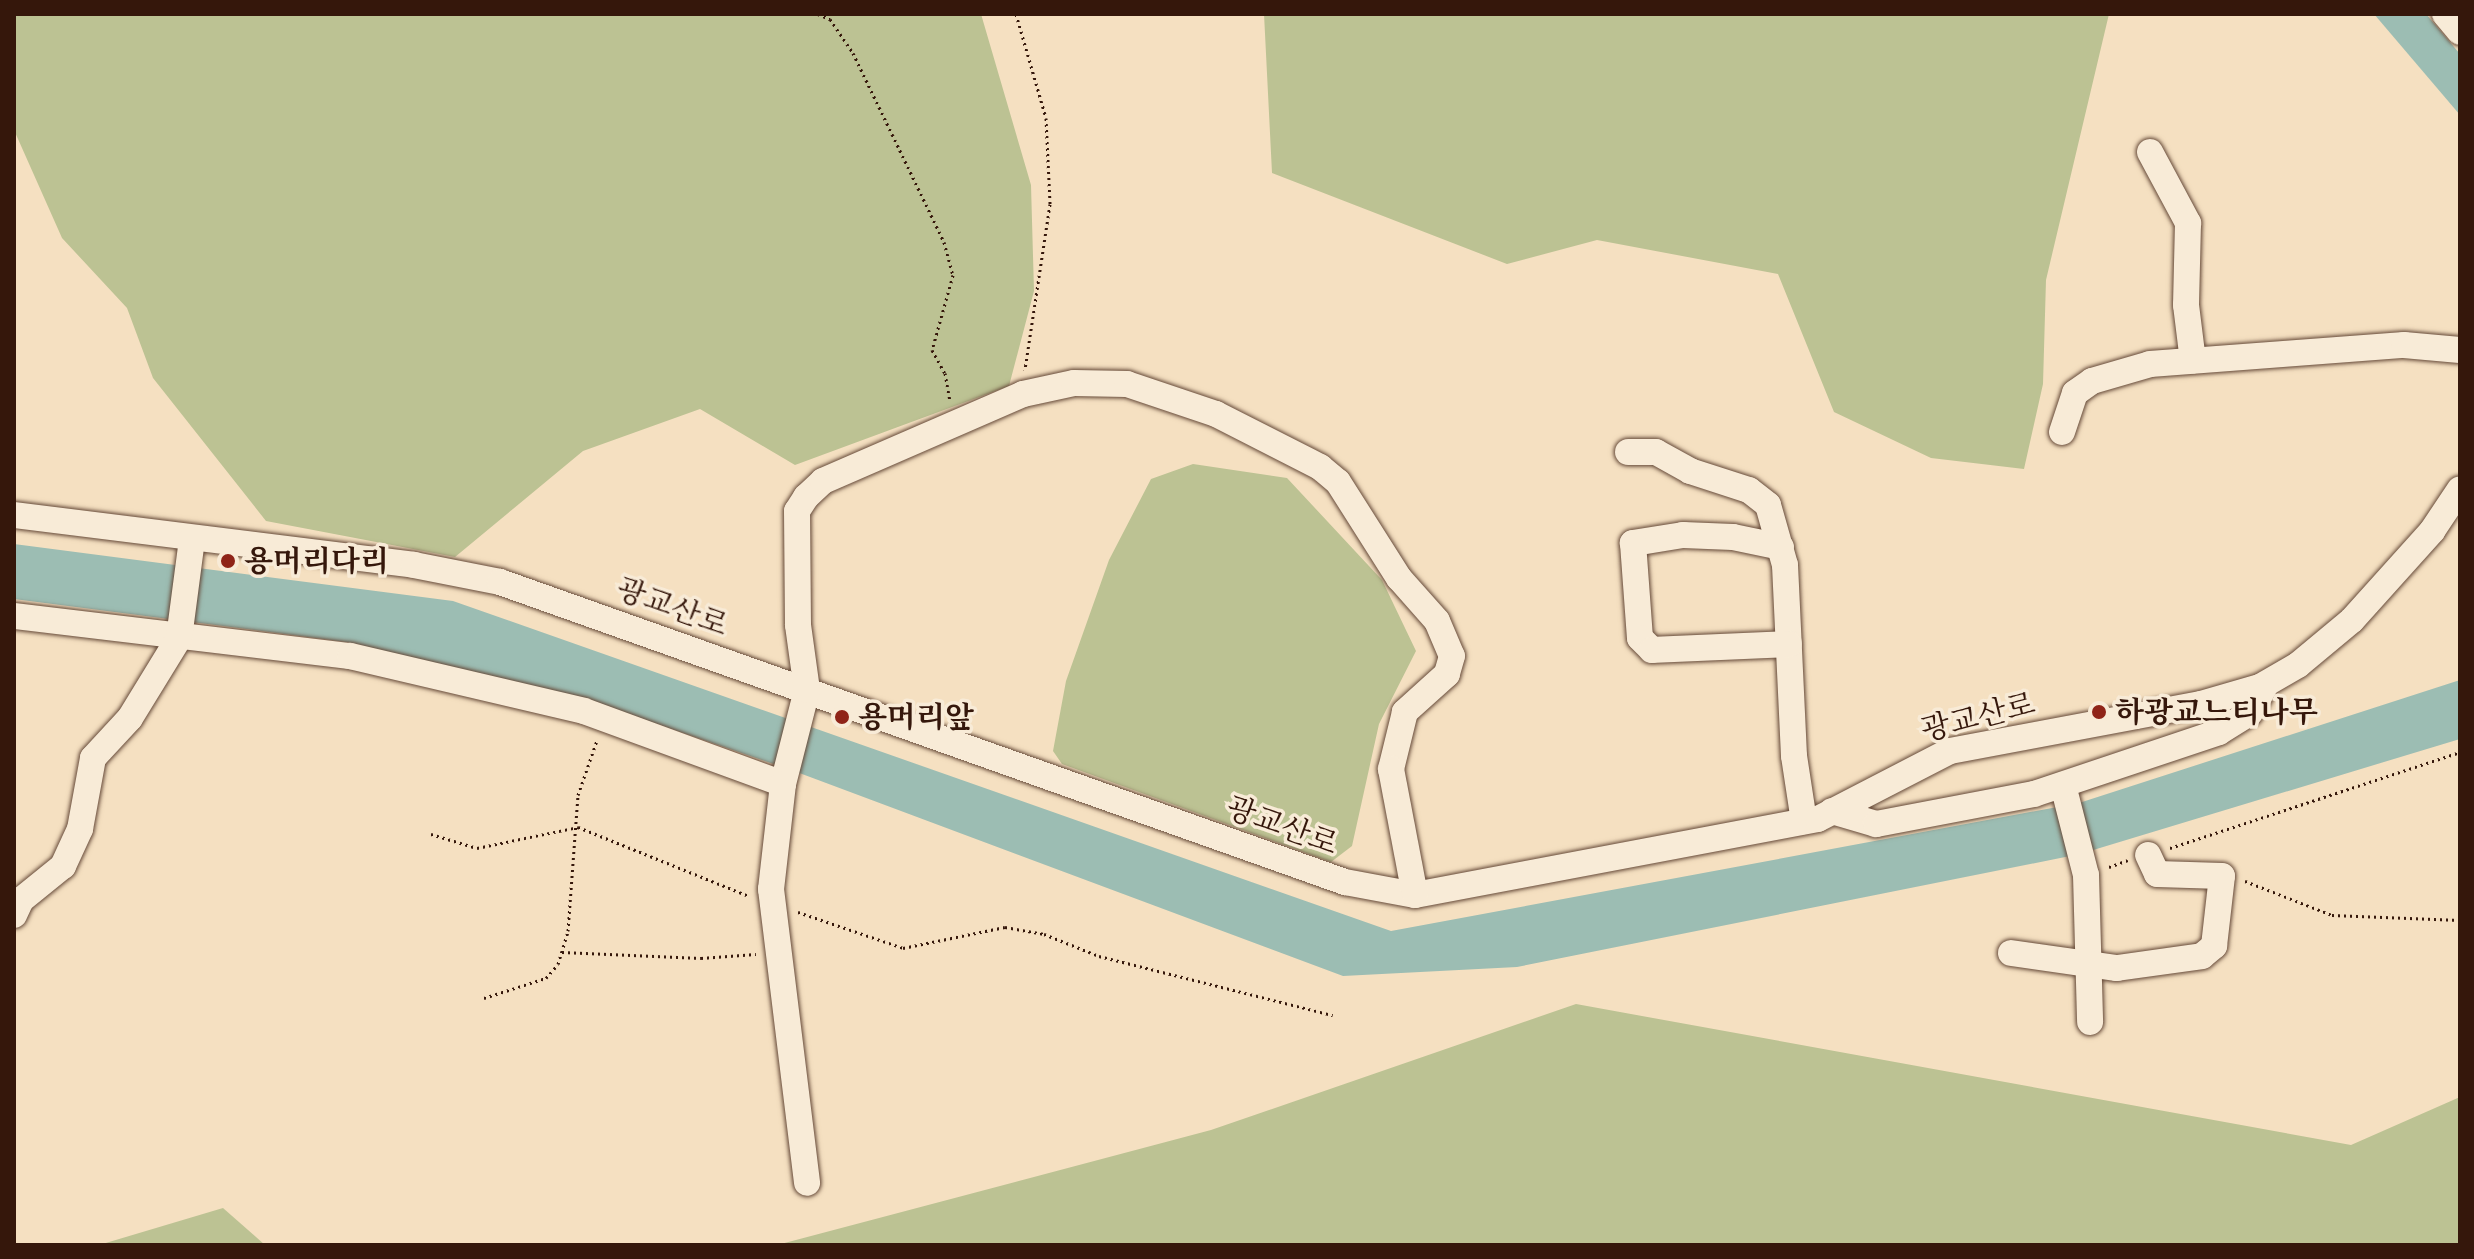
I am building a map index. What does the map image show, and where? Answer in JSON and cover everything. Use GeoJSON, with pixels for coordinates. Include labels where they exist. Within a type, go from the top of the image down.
{"type":"FeatureCollection","features":[{"type":"Feature","properties":{"kind":"street"},"geometry":{"type":"LineString","coordinates":[[2445,14],[2460,32]]}},
{"type":"Feature","properties":{"kind":"street"},"geometry":{"type":"LineString","coordinates":[[2150,152],[2188,223],[2186,305],[2193,361]]}},
{"type":"Feature","properties":{"kind":"street"},"geometry":{"type":"LineString","coordinates":[[2062,432],[2075,393],[2092,381],[2150,364],[2404,345],[2460,350]]}},
{"type":"Feature","properties":{"kind":"street"},"geometry":{"type":"LineString","coordinates":[[807,1183],[773,906],[775,832],[804,699],[798,625],[797,511],[823,481],[1023,394],[1074,383],[1127,384],[1159,393],[1244,427],[1338,482],[1399,578],[1437,621],[1452,656],[1447,674],[1405,712],[1393,757],[1398,820],[1415,895]]}},
{"type":"Feature","properties":{"kind":"street"},"geometry":{"type":"LineString","coordinates":[[1628,452],[1656,452],[1690,471],[1749,490],[1768,505],[1781,547],[1794,756],[1804,821]]}},
{"type":"Feature","properties":{"kind":"street","name":"광교산로"},"geometry":{"type":"LineString","coordinates":[[14,515],[191,547],[414,565],[500,582],[804,699],[1345,882],[1415,895],[1804,821],[1832,811],[1950,751],[2201,704],[2266,684],[2298,665],[2352,620],[2432,531],[2460,489]]}},
{"type":"Feature","properties":{"kind":"street"},"geometry":{"type":"LineString","coordinates":[[1781,547],[1733,537],[1683,535],[1633,543],[1644,646],[1789,644]]}},
{"type":"Feature","properties":{"kind":"street"},"geometry":{"type":"LineString","coordinates":[[14,915],[21,900],[63,866],[80,829],[93,758],[130,718],[179,635],[191,547]]}},
{"type":"Feature","properties":{"kind":"street"},"geometry":{"type":"LineString","coordinates":[[14,616],[350,656],[603,717],[784,780]]}},
{"type":"Feature","properties":{"kind":"street"},"geometry":{"type":"LineString","coordinates":[[1832,811],[1876,824],[2064,793],[2219,732],[2250,713],[2266,684]]}},
{"type":"Feature","properties":{"kind":"street"},"geometry":{"type":"LineString","coordinates":[[2064,793],[2084,872],[2090,1022]]}},
{"type":"Feature","properties":{"kind":"street"},"geometry":{"type":"LineString","coordinates":[[2011,953],[2089,964],[2144,967],[2202,956],[2214,946],[2222,876],[2157,874],[2148,855]]}},
{"type":"Feature","properties":{"kind":"path"},"geometry":{"type":"LineString","coordinates":[[818,14],[830,19],[853,53],[944,242],[953,275],[932,350],[945,373],[955,425]]}},
{"type":"Feature","properties":{"kind":"path"},"geometry":{"type":"LineString","coordinates":[[1016,14],[1046,118],[1050,204],[1023,394]]}},
{"type":"Feature","properties":{"kind":"path"},"geometry":{"type":"LineString","coordinates":[[484,998],[546,978],[562,952],[578,827],[578,795],[603,717]]}},
{"type":"Feature","properties":{"kind":"path"},"geometry":{"type":"LineString","coordinates":[[2084,872],[2148,855],[2460,752]]}},
{"type":"Feature","properties":{"kind":"path"},"geometry":{"type":"LineString","coordinates":[[431,834],[477,848],[578,827],[773,906],[903,948],[1005,927],[1044,934],[1099,956],[1333,1015]]}},
{"type":"Feature","properties":{"kind":"path"},"geometry":{"type":"LineString","coordinates":[[2222,876],[2332,915],[2460,920]]}},
{"type":"Feature","properties":{"kind":"path"},"geometry":{"type":"LineString","coordinates":[[562,952],[701,958],[780,953]]}},
{"type":"Feature","properties":{"kind":"green space"},"geometry":{"type":"Polygon","coordinates":[[[14,14],[981,14],[1031,185],[1034,291],[1009,386],[795,465],[700,409],[583,451],[455,557],[266,521],[153,378],[127,308],[62,238],[14,130],[14,14]]]}},
{"type":"Feature","properties":{"kind":"green space"},"geometry":{"type":"Polygon","coordinates":[[[1264,14],[2109,14],[2046,280],[2043,384],[2024,469],[1931,458],[1834,412],[1778,274],[1597,240],[1507,264],[1272,173],[1264,14]]]}},
{"type":"Feature","properties":{"kind":"green space"},"geometry":{"type":"Polygon","coordinates":[[[1193,464],[1287,478],[1382,580],[1416,651],[1379,724],[1352,846],[1331,862],[1062,764],[1053,751],[1066,681],[1109,560],[1151,479],[1193,464]]]}},
{"type":"Feature","properties":{"kind":"green space"},"geometry":{"type":"Polygon","coordinates":[[[1576,1004],[2351,1145],[2460,1097],[2460,1245],[777,1245],[1211,1130],[1576,1004]]]}},
{"type":"Feature","properties":{"kind":"green space"},"geometry":{"type":"Polygon","coordinates":[[[223,1208],[265,1245],[99,1245],[223,1208]]]}},
{"type":"Feature","properties":{"kind":"water"},"geometry":{"type":"Polygon","coordinates":[[[2374,14],[2426,14],[2460,54],[2460,115],[2374,14]]]}},
{"type":"Feature","properties":{"kind":"water"},"geometry":{"type":"Polygon","coordinates":[[[14,544],[453,601],[1391,931],[2079,803],[2460,680],[2460,739],[2080,854],[1517,967],[1343,976],[794,771],[593,702],[346,642],[14,599],[14,544]]]}},
{"type":"Feature","properties":{"kind":"place","name":"용머리다리"},"geometry":{"type":"Point","coordinates":[228,561]}},
{"type":"Feature","properties":{"kind":"place","name":"하광교느티나무"},"geometry":{"type":"Point","coordinates":[2099,712]}},
{"type":"Feature","properties":{"kind":"place","name":"용머리앞"},"geometry":{"type":"Point","coordinates":[842,717]}}]}
